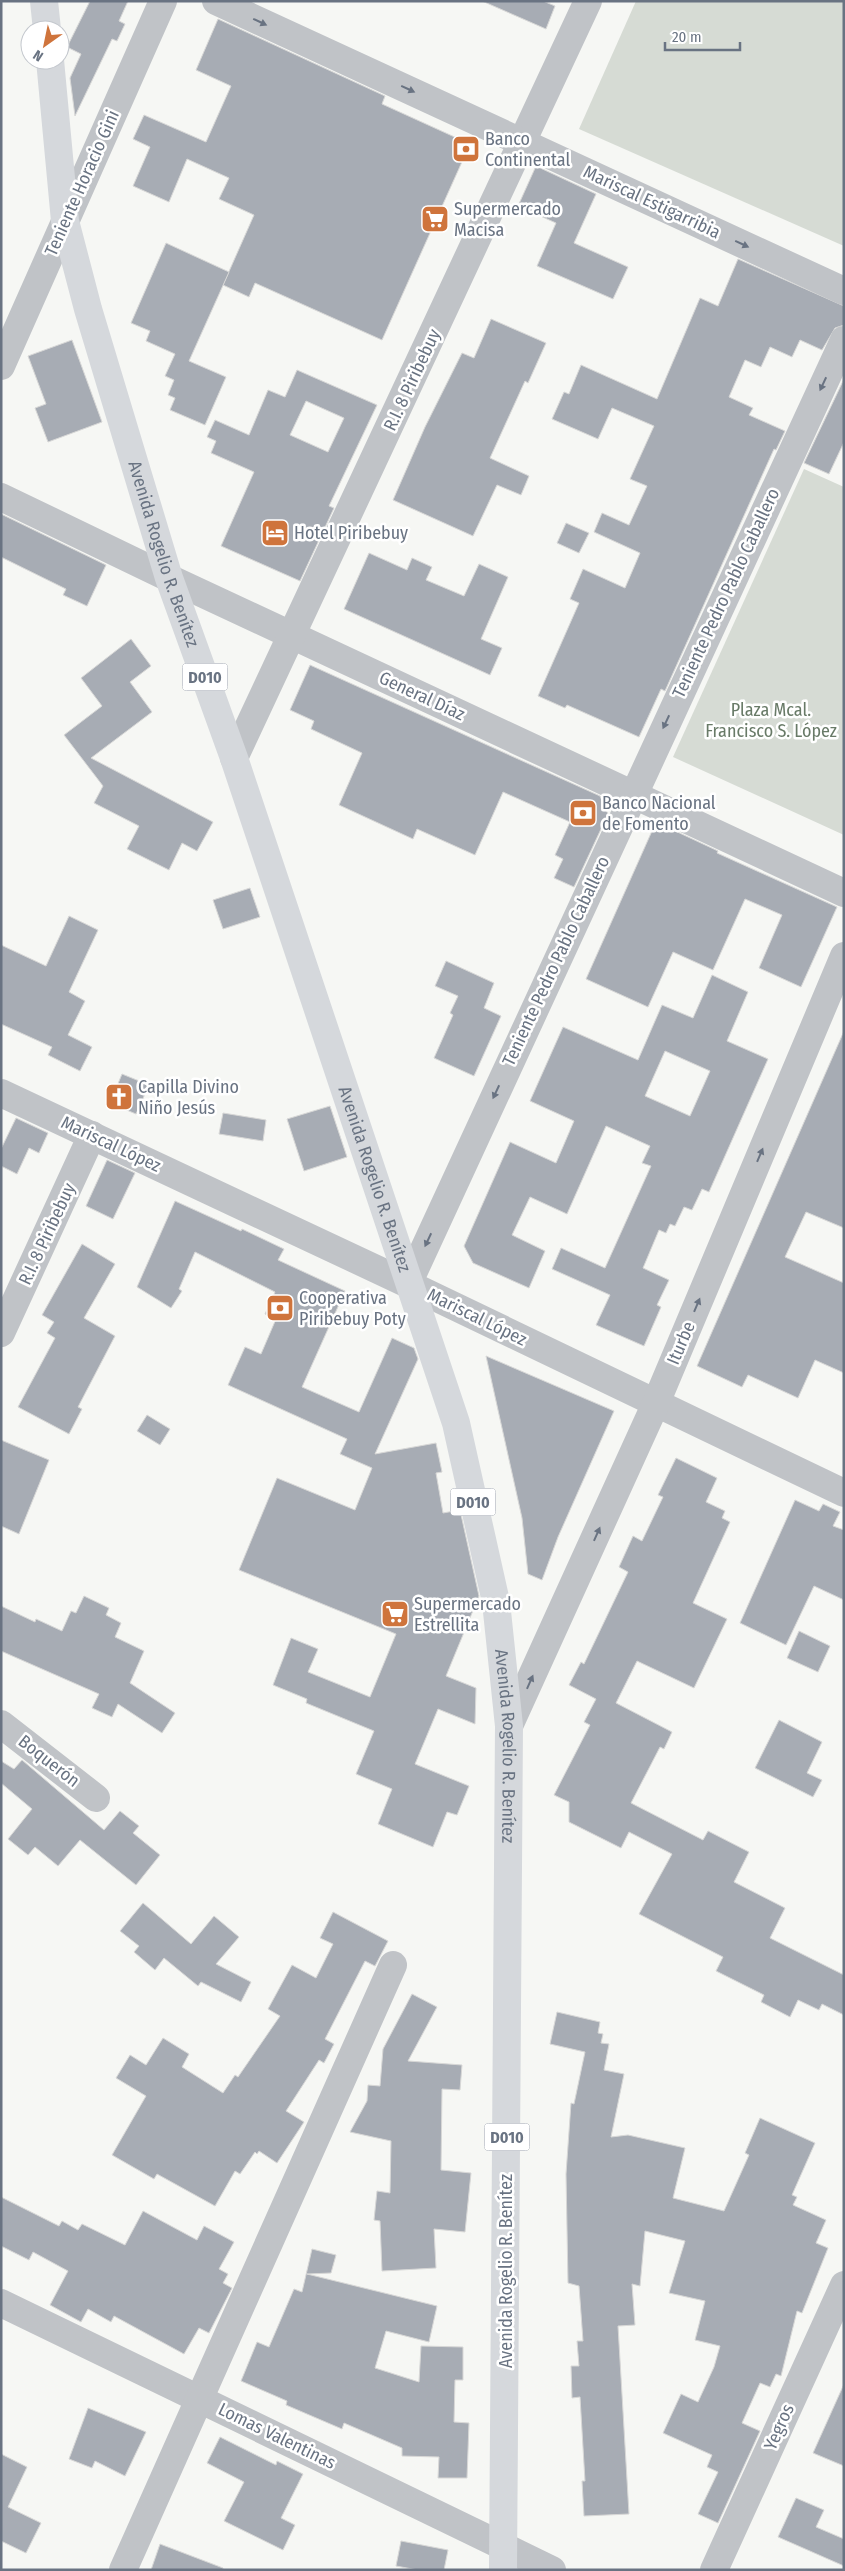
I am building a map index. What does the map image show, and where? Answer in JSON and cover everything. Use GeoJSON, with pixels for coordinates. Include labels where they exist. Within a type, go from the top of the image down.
{"type":"FeatureCollection","features":[{"type":"Feature","properties":{"kind":"main road"},"geometry":{"type":"LineString","coordinates":[[44,1],[46,20]]}},
{"type":"Feature","properties":{"kind":"main road","name":"Avenida Rogelio R. Benítez"},"geometry":{"type":"LineString","coordinates":[[51,70],[65,222],[88,309],[169,578],[234,758],[408,1284],[456,1423],[496,1602],[509,1726],[504,2558]]}},
{"type":"Feature","properties":{"kind":"street","name":"Teniente Horacio Gini"},"geometry":{"type":"LineString","coordinates":[[1,366],[163,1]]}},
{"type":"Feature","properties":{"kind":"street","name":"Mariscal Estigarribia"},"geometry":{"type":"LineString","coordinates":[[216,1],[844,290]]}},
{"type":"Feature","properties":{"kind":"street","name":"R.I. 8 Piribebuy"},"geometry":{"type":"LineString","coordinates":[[234,758],[588,1]]}},
{"type":"Feature","properties":{"kind":"street","name":"Teniente Pedro Pablo Caballero"},"geometry":{"type":"LineString","coordinates":[[408,1284],[632,794],[844,340]]}},
{"type":"Feature","properties":{"kind":"street","name":"General Díaz"},"geometry":{"type":"LineString","coordinates":[[1,497],[169,578],[844,893]]}},
{"type":"Feature","properties":{"kind":"street","name":"Iturbe"},"geometry":{"type":"LineString","coordinates":[[509,1726],[656,1403],[844,956]]}},
{"type":"Feature","properties":{"kind":"street","name":"Mariscal López"},"geometry":{"type":"LineString","coordinates":[[1,1093],[408,1284],[844,1493]]}},
{"type":"Feature","properties":{"kind":"street","name":"R.I. 8 Piribebuy"},"geometry":{"type":"LineString","coordinates":[[1,1333],[92,1135]]}},
{"type":"Feature","properties":{"kind":"street","name":"Boquerón"},"geometry":{"type":"LineString","coordinates":[[1,1724],[96,1798]]}},
{"type":"Feature","properties":{"kind":"street"},"geometry":{"type":"LineString","coordinates":[[123,2570],[393,1965]]}},
{"type":"Feature","properties":{"kind":"street","name":"Yegros"},"geometry":{"type":"LineString","coordinates":[[714,2570],[844,2285]]}},
{"type":"Feature","properties":{"kind":"street","name":"Lomas Valentinas"},"geometry":{"type":"LineString","coordinates":[[1,2303],[200,2398],[504,2558],[552,2570]]}},
{"type":"Feature","properties":{"kind":"green space"},"geometry":{"type":"Polygon","coordinates":[[[636,1],[844,1],[844,246],[579,129],[636,1]]]}},
{"type":"Feature","properties":{"kind":"green space","name":"Plaza Mcal. Francisco S. López"},"geometry":{"type":"Polygon","coordinates":[[[804,469],[844,487],[844,835],[673,757],[804,469]]]}},
{"type":"Feature","properties":{"kind":"building"},"geometry":{"type":"Polygon","coordinates":[[[90,1],[128,1],[119,21],[125,24],[117,41],[112,39],[75,116],[70,78],[81,54],[70,48],[70,41],[90,1]]]}},
{"type":"Feature","properties":{"kind":"building"},"geometry":{"type":"Polygon","coordinates":[[[482,1],[543,1],[555,6],[546,29],[482,1]]]}},
{"type":"Feature","properties":{"kind":"building"},"geometry":{"type":"Polygon","coordinates":[[[218,19],[385,96],[382,104],[470,144],[382,340],[255,283],[249,297],[223,285],[254,215],[219,199],[229,178],[187,159],[169,202],[133,186],[150,147],[133,139],[144,115],[206,142],[231,86],[196,70],[218,19]]]}},
{"type":"Feature","properties":{"kind":"building"},"geometry":{"type":"Polygon","coordinates":[[[536,166],[596,194],[574,243],[628,267],[613,299],[537,266],[556,223],[518,206],[536,166]]]}},
{"type":"Feature","properties":{"kind":"building"},"geometry":{"type":"Polygon","coordinates":[[[166,243],[229,272],[189,361],[226,377],[205,425],[170,410],[175,398],[168,395],[174,380],[165,376],[175,354],[146,341],[150,331],[131,323],[166,243]]]}},
{"type":"Feature","properties":{"kind":"building"},"geometry":{"type":"Polygon","coordinates":[[[738,259],[844,306],[844,325],[835,328],[822,350],[800,340],[792,357],[770,347],[761,367],[745,360],[729,397],[753,408],[749,415],[785,431],[776,450],[774,449],[665,691],[661,689],[639,737],[567,705],[565,708],[538,696],[579,603],[570,599],[583,569],[625,588],[640,553],[594,532],[602,513],[629,525],[647,486],[630,479],[654,426],[612,408],[598,439],[552,419],[564,392],[569,394],[581,365],[657,399],[700,298],[718,306],[738,259]]]}},
{"type":"Feature","properties":{"kind":"building"},"geometry":{"type":"Polygon","coordinates":[[[491,319],[546,343],[528,383],[525,381],[490,458],[529,476],[521,495],[497,485],[473,536],[393,500],[425,427],[462,353],[474,358],[491,319]]]}},
{"type":"Feature","properties":{"kind":"building"},"geometry":{"type":"Polygon","coordinates":[[[72,340],[102,422],[48,442],[35,408],[46,404],[28,356],[72,340]]]}},
{"type":"Feature","properties":{"kind":"building"},"geometry":{"type":"Polygon","coordinates":[[[297,370],[377,405],[329,506],[334,508],[300,581],[221,546],[254,472],[211,453],[216,441],[207,437],[215,420],[249,435],[268,390],[285,397],[297,370]],[[306,401],[290,435],[328,452],[344,418],[306,401]]]}},
{"type":"Feature","properties":{"kind":"building"},"geometry":{"type":"Polygon","coordinates":[[[844,379],[844,442],[829,474],[804,463],[844,379]]]}},
{"type":"Feature","properties":{"kind":"building"},"geometry":{"type":"Polygon","coordinates":[[[1,514],[106,565],[87,606],[63,595],[66,589],[1,557],[1,514]]]}},
{"type":"Feature","properties":{"kind":"building"},"geometry":{"type":"Polygon","coordinates":[[[566,523],[589,533],[579,553],[557,543],[566,523]]]}},
{"type":"Feature","properties":{"kind":"building"},"geometry":{"type":"Polygon","coordinates":[[[369,553],[407,570],[412,558],[432,567],[426,580],[464,596],[479,564],[508,577],[481,639],[502,648],[490,675],[344,609],[369,553]]]}},
{"type":"Feature","properties":{"kind":"building"},"geometry":{"type":"Polygon","coordinates":[[[131,639],[151,666],[130,682],[152,712],[91,758],[213,822],[197,851],[182,843],[169,870],[127,849],[139,826],[94,803],[103,786],[64,735],[102,706],[81,678],[131,639]]]}},
{"type":"Feature","properties":{"kind":"building"},"geometry":{"type":"Polygon","coordinates":[[[310,665],[600,796],[608,814],[574,887],[554,878],[563,859],[555,855],[570,822],[503,792],[475,855],[417,829],[413,839],[339,805],[362,753],[311,729],[314,721],[290,710],[310,665]]]}},
{"type":"Feature","properties":{"kind":"building"},"geometry":{"type":"Polygon","coordinates":[[[656,822],[718,851],[717,853],[837,907],[801,987],[759,968],[782,915],[745,899],[713,970],[673,952],[648,1007],[586,979],[656,822]]]}},
{"type":"Feature","properties":{"kind":"building"},"geometry":{"type":"Polygon","coordinates":[[[250,888],[260,917],[223,929],[213,900],[250,888]]]}},
{"type":"Feature","properties":{"kind":"building"},"geometry":{"type":"Polygon","coordinates":[[[69,916],[98,930],[69,992],[85,1001],[68,1035],[92,1047],[80,1071],[48,1055],[52,1047],[1,1024],[1,945],[46,966],[69,916]]]}},
{"type":"Feature","properties":{"kind":"building"},"geometry":{"type":"Polygon","coordinates":[[[446,961],[494,983],[484,1008],[501,1016],[474,1076],[434,1058],[453,1015],[450,1013],[458,996],[435,986],[446,961]]]}},
{"type":"Feature","properties":{"kind":"building"},"geometry":{"type":"Polygon","coordinates":[[[712,975],[748,992],[727,1041],[768,1059],[709,1192],[702,1189],[692,1210],[684,1207],[675,1226],[670,1224],[666,1233],[659,1230],[643,1268],[669,1280],[657,1305],[661,1307],[644,1346],[596,1325],[610,1295],[552,1269],[561,1248],[605,1268],[651,1166],[642,1163],[650,1146],[606,1126],[567,1214],[530,1197],[512,1235],[545,1251],[529,1288],[473,1263],[464,1246],[510,1142],[556,1163],[574,1121],[530,1101],[563,1027],[638,1060],[662,1005],[693,1018],[712,975]],[[665,1051],[645,1096],[690,1116],[710,1071],[665,1051]]]}},
{"type":"Feature","properties":{"kind":"building"},"geometry":{"type":"Polygon","coordinates":[[[844,1031],[844,1228],[806,1212],[785,1257],[844,1283],[844,1373],[815,1360],[798,1398],[748,1375],[742,1387],[697,1366],[844,1031]]]}},
{"type":"Feature","properties":{"kind":"building"},"geometry":{"type":"Polygon","coordinates":[[[122,1074],[149,1085],[136,1114],[110,1103],[122,1074]]]}},
{"type":"Feature","properties":{"kind":"building"},"geometry":{"type":"Polygon","coordinates":[[[330,1106],[347,1157],[304,1171],[287,1119],[330,1106]]]}},
{"type":"Feature","properties":{"kind":"building"},"geometry":{"type":"Polygon","coordinates":[[[223,1113],[266,1120],[263,1141],[219,1134],[223,1113]]]}},
{"type":"Feature","properties":{"kind":"building"},"geometry":{"type":"Polygon","coordinates":[[[16,1118],[48,1133],[39,1153],[29,1148],[17,1174],[1,1166],[1,1149],[16,1118]]]}},
{"type":"Feature","properties":{"kind":"building"},"geometry":{"type":"Polygon","coordinates":[[[107,1160],[135,1173],[113,1219],[86,1206],[107,1160]]]}},
{"type":"Feature","properties":{"kind":"building"},"geometry":{"type":"Polygon","coordinates":[[[175,1201],[284,1249],[278,1260],[345,1291],[302,1387],[359,1412],[392,1338],[414,1348],[418,1359],[375,1454],[436,1443],[442,1472],[436,1473],[443,1513],[460,1510],[479,1596],[446,1676],[476,1688],[475,1724],[438,1709],[415,1764],[469,1786],[457,1815],[447,1812],[433,1847],[378,1824],[392,1789],[356,1774],[374,1731],[306,1703],[307,1699],[273,1685],[291,1638],[318,1649],[308,1672],[370,1697],[396,1634],[239,1570],[277,1478],[355,1510],[372,1468],[340,1454],[347,1439],[228,1385],[245,1347],[261,1354],[276,1319],[265,1314],[275,1292],[195,1252],[179,1289],[182,1291],[171,1308],[137,1287],[175,1201]]]}},
{"type":"Feature","properties":{"kind":"building"},"geometry":{"type":"Polygon","coordinates":[[[82,1244],[115,1264],[84,1318],[115,1336],[78,1407],[82,1409],[69,1434],[18,1407],[55,1338],[47,1333],[54,1322],[42,1315],[82,1244]]]}},
{"type":"Feature","properties":{"kind":"building"},"geometry":{"type":"Polygon","coordinates":[[[486,1356],[614,1411],[558,1537],[542,1580],[528,1574],[522,1518],[486,1356]]]}},
{"type":"Feature","properties":{"kind":"building"},"geometry":{"type":"Polygon","coordinates":[[[147,1415],[170,1429],[160,1445],[137,1431],[147,1415]]]}},
{"type":"Feature","properties":{"kind":"building"},"geometry":{"type":"Polygon","coordinates":[[[1,1440],[49,1460],[19,1534],[1,1526],[1,1440]]]}},
{"type":"Feature","properties":{"kind":"building"},"geometry":{"type":"Polygon","coordinates":[[[676,1458],[717,1478],[706,1502],[725,1511],[722,1518],[730,1522],[693,1603],[727,1619],[694,1688],[637,1661],[616,1703],[672,1732],[664,1749],[660,1747],[631,1803],[703,1840],[708,1831],[749,1852],[734,1882],[785,1908],[770,1938],[844,1975],[844,2015],[822,2004],[819,2010],[798,2000],[790,2017],[761,2002],[764,1995],[716,1971],[723,1957],[639,1914],[672,1854],[629,1832],[621,1848],[569,1822],[569,1802],[554,1795],[590,1725],[584,1722],[596,1699],[569,1685],[581,1662],[584,1664],[628,1572],[619,1567],[633,1536],[642,1541],[663,1497],[658,1495],[676,1458]]]}},
{"type":"Feature","properties":{"kind":"building"},"geometry":{"type":"Polygon","coordinates":[[[795,1500],[819,1511],[823,1504],[840,1512],[833,1526],[844,1530],[844,1600],[814,1586],[786,1645],[740,1623],[795,1500]]]}},
{"type":"Feature","properties":{"kind":"building"},"geometry":{"type":"Polygon","coordinates":[[[84,1596],[109,1608],[106,1615],[121,1623],[115,1637],[144,1651],[130,1683],[175,1713],[162,1733],[118,1704],[112,1717],[92,1708],[99,1694],[1,1651],[1,1606],[35,1622],[36,1619],[62,1631],[71,1611],[76,1613],[84,1596]]]}},
{"type":"Feature","properties":{"kind":"building"},"geometry":{"type":"Polygon","coordinates":[[[799,1631],[830,1646],[818,1672],[787,1658],[799,1631]]]}},
{"type":"Feature","properties":{"kind":"building"},"geometry":{"type":"Polygon","coordinates":[[[779,1720],[822,1742],[807,1773],[822,1780],[813,1797],[755,1768],[779,1720]]]}},
{"type":"Feature","properties":{"kind":"building"},"geometry":{"type":"Polygon","coordinates":[[[22,1760],[104,1830],[120,1811],[139,1826],[133,1833],[160,1855],[136,1885],[80,1840],[58,1866],[35,1847],[28,1855],[8,1839],[32,1809],[1,1783],[1,1761],[14,1769],[22,1760]]]}},
{"type":"Feature","properties":{"kind":"building"},"geometry":{"type":"Polygon","coordinates":[[[143,1903],[191,1944],[214,1916],[239,1937],[216,1964],[251,1982],[241,2002],[201,1982],[198,1986],[164,1958],[155,1970],[134,1952],[139,1946],[120,1931],[143,1903]]]}},
{"type":"Feature","properties":{"kind":"building"},"geometry":{"type":"Polygon","coordinates":[[[333,1912],[388,1941],[375,1966],[365,1961],[325,2039],[334,2044],[324,2063],[319,2060],[286,2111],[304,2122],[277,2163],[259,2151],[257,2154],[255,2152],[240,2174],[235,2171],[215,2206],[157,2174],[154,2179],[112,2155],[146,2096],[116,2078],[130,2055],[146,2065],[163,2038],[189,2054],[182,2067],[223,2093],[235,2075],[238,2077],[280,2016],[268,2009],[292,1965],[316,1978],[333,1944],[320,1938],[333,1912]]]}},
{"type":"Feature","properties":{"kind":"building"},"geometry":{"type":"Polygon","coordinates":[[[412,1994],[437,2007],[408,2061],[462,2065],[460,2090],[442,2089],[441,2170],[471,2173],[465,2232],[434,2229],[436,2268],[382,2271],[380,2221],[374,2220],[377,2191],[390,2193],[391,2141],[350,2132],[367,2101],[368,2085],[380,2086],[383,2049],[412,1994]]]}},
{"type":"Feature","properties":{"kind":"building"},"geometry":{"type":"Polygon","coordinates":[[[557,2012],[600,2022],[598,2033],[603,2034],[601,2043],[609,2044],[604,2070],[624,2074],[611,2137],[628,2135],[685,2148],[673,2198],[724,2211],[749,2155],[745,2153],[760,2118],[815,2143],[792,2195],[797,2197],[793,2205],[826,2220],[816,2243],[828,2248],[802,2313],[797,2311],[781,2376],[776,2374],[770,2387],[760,2383],[742,2423],[760,2431],[718,2523],[698,2514],[718,2472],[707,2467],[712,2455],[663,2433],[681,2394],[698,2402],[714,2367],[720,2346],[695,2340],[705,2301],[669,2293],[685,2241],[645,2231],[640,2286],[632,2284],[635,2325],[618,2326],[629,2514],[584,2516],[582,2481],[585,2481],[580,2397],[572,2398],[571,2366],[579,2366],[577,2341],[583,2341],[579,2286],[568,2283],[566,2174],[571,2103],[574,2104],[585,2052],[550,2044],[557,2012]]]}},
{"type":"Feature","properties":{"kind":"building"},"geometry":{"type":"Polygon","coordinates":[[[1,2197],[59,2226],[62,2221],[78,2230],[82,2224],[125,2245],[143,2211],[197,2240],[204,2226],[234,2242],[219,2269],[228,2274],[223,2283],[232,2288],[209,2333],[199,2328],[184,2354],[114,2316],[111,2322],[88,2309],[81,2322],[50,2305],[68,2271],[33,2252],[29,2260],[1,2246],[1,2197]]]}},
{"type":"Feature","properties":{"kind":"building"},"geometry":{"type":"Polygon","coordinates":[[[312,2249],[336,2255],[331,2273],[307,2274],[437,2306],[429,2342],[386,2331],[375,2368],[419,2382],[421,2346],[463,2347],[463,2380],[455,2380],[454,2422],[469,2423],[467,2478],[438,2478],[439,2457],[402,2456],[402,2448],[344,2423],[342,2429],[286,2405],[287,2401],[241,2381],[257,2342],[269,2347],[294,2289],[302,2292],[312,2249]]]}},
{"type":"Feature","properties":{"kind":"building"},"geometry":{"type":"Polygon","coordinates":[[[844,2384],[844,2466],[813,2453],[844,2384]]]}},
{"type":"Feature","properties":{"kind":"building"},"geometry":{"type":"Polygon","coordinates":[[[88,2408],[146,2432],[125,2476],[95,2461],[92,2468],[69,2459],[88,2408]]]}},
{"type":"Feature","properties":{"kind":"building"},"geometry":{"type":"Polygon","coordinates":[[[220,2437],[276,2465],[277,2461],[303,2474],[281,2518],[295,2525],[283,2550],[224,2521],[244,2482],[207,2463],[220,2437]]]}},
{"type":"Feature","properties":{"kind":"building"},"geometry":{"type":"Polygon","coordinates":[[[1,2454],[27,2467],[8,2507],[41,2523],[26,2553],[1,2541],[1,2454]]]}},
{"type":"Feature","properties":{"kind":"building"},"geometry":{"type":"Polygon","coordinates":[[[796,2498],[824,2510],[816,2527],[844,2539],[844,2566],[778,2537],[796,2498]]]}},
{"type":"Feature","properties":{"kind":"building"},"geometry":{"type":"Polygon","coordinates":[[[401,2541],[448,2550],[444,2570],[418,2570],[396,2566],[401,2541]]]}},
{"type":"Feature","properties":{"kind":"building"},"geometry":{"type":"Polygon","coordinates":[[[160,2544],[223,2568],[223,2570],[151,2570],[160,2544]]]}},
{"type":"Feature","properties":{"kind":"place","name":"Banco Continental"},"geometry":{"type":"Point","coordinates":[466,149]}},
{"type":"Feature","properties":{"kind":"place","name":"Supermercado Macisa"},"geometry":{"type":"Point","coordinates":[435,219]}},
{"type":"Feature","properties":{"kind":"place","name":"Hotel Piribebuy"},"geometry":{"type":"Point","coordinates":[275,533]}},
{"type":"Feature","properties":{"kind":"place","name":"Banco Nacional de Fomento"},"geometry":{"type":"Point","coordinates":[583,813]}},
{"type":"Feature","properties":{"kind":"place","name":"Capilla Divino Niño Jesús"},"geometry":{"type":"Point","coordinates":[119,1097]}},
{"type":"Feature","properties":{"kind":"place","name":"Cooperativa Piribebuy Poty"},"geometry":{"type":"Point","coordinates":[280,1308]}},
{"type":"Feature","properties":{"kind":"place","name":"Supermercado Estrellita"},"geometry":{"type":"Point","coordinates":[395,1614]}}]}
